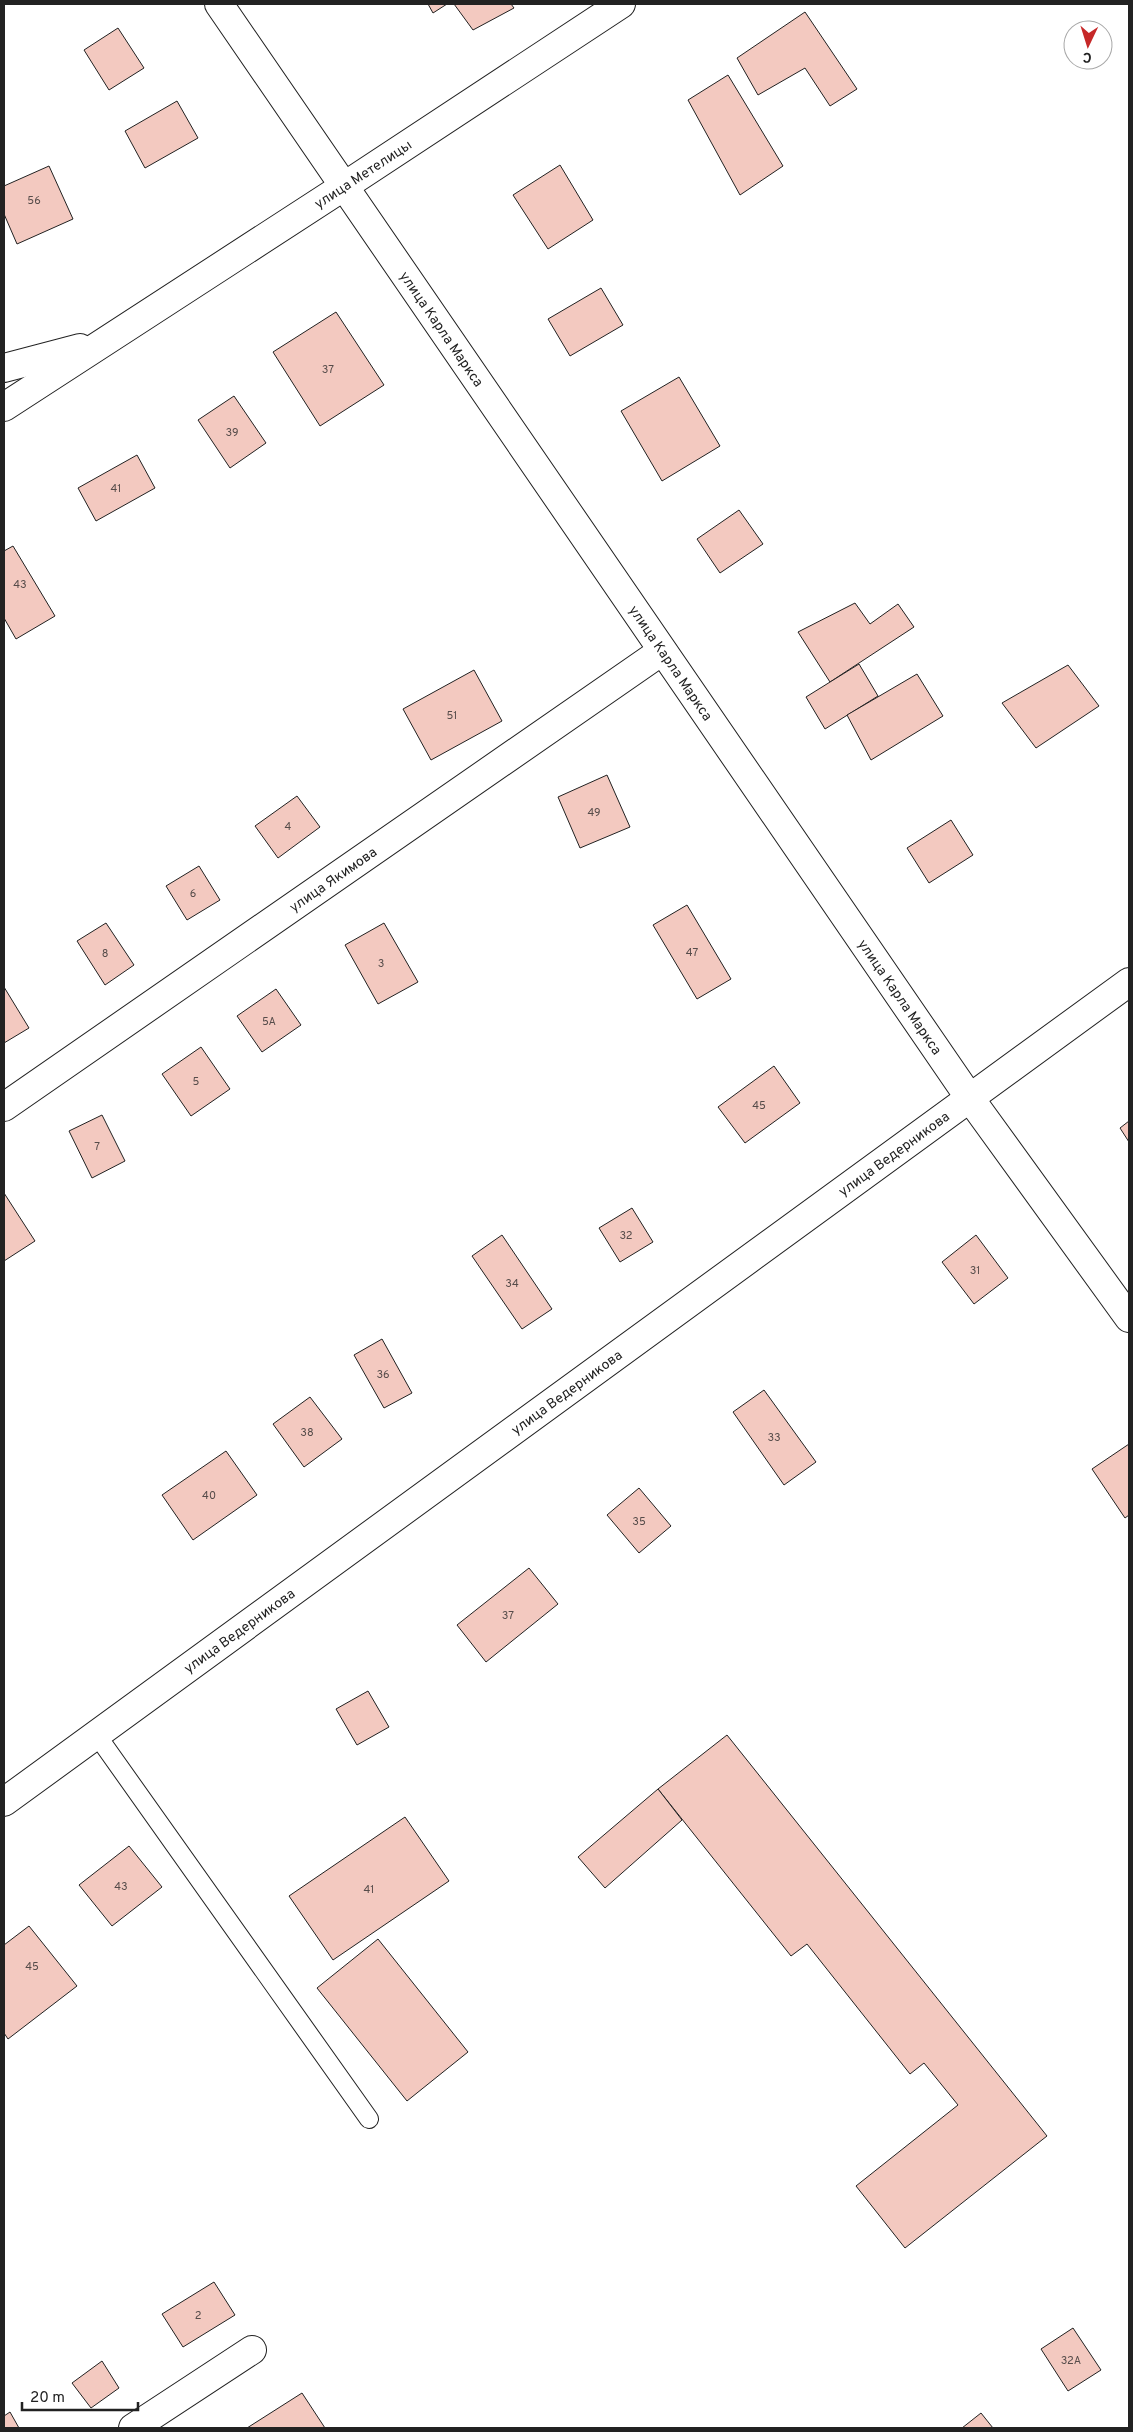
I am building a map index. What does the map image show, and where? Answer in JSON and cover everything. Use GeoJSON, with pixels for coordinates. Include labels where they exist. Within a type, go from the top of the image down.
{"type":"FeatureCollection","features":[{"type":"Feature","properties":{"kind":"main road","name":"улица Карла Маркса"},"geometry":{"type":"LineString","coordinates":[[219,4],[969,1097],[1129,1318]]}},
{"type":"Feature","properties":{"kind":"main road","name":"улица Метелицы"},"geometry":{"type":"LineString","coordinates":[[4,407],[621,4]]}},
{"type":"Feature","properties":{"kind":"main road","name":"улица Метелицы"},"geometry":{"type":"LineString","coordinates":[[4,368],[103,342]]}},
{"type":"Feature","properties":{"kind":"main road","name":"улица Якимова"},"geometry":{"type":"LineString","coordinates":[[4,1107],[662,651]]}},
{"type":"Feature","properties":{"kind":"main road","name":"улица Ведерникова"},"geometry":{"type":"LineString","coordinates":[[4,1802],[1129,982]]}},
{"type":"Feature","properties":{"kind":"main road"},"geometry":{"type":"LineString","coordinates":[[133,2428],[252,2350]]}},
{"type":"Feature","properties":{"kind":"lane"},"geometry":{"type":"LineString","coordinates":[[96,1734],[369,2119]]}},
{"type":"Feature","properties":{"kind":"building"},"geometry":{"type":"Polygon","coordinates":[[[428,4],[447,4],[433,13],[428,4]]]}},
{"type":"Feature","properties":{"kind":"building"},"geometry":{"type":"Polygon","coordinates":[[[454,4],[511,4],[514,8],[473,30],[454,4]]]}},
{"type":"Feature","properties":{"kind":"building"},"geometry":{"type":"Polygon","coordinates":[[[805,12],[857,89],[830,106],[805,68],[758,95],[737,58],[805,12]]]}},
{"type":"Feature","properties":{"kind":"building"},"geometry":{"type":"Polygon","coordinates":[[[118,28],[144,68],[109,90],[84,50],[118,28]]]}},
{"type":"Feature","properties":{"kind":"building"},"geometry":{"type":"Polygon","coordinates":[[[728,75],[783,166],[740,195],[688,100],[728,75]]]}},
{"type":"Feature","properties":{"kind":"building"},"geometry":{"type":"Polygon","coordinates":[[[177,101],[198,138],[145,168],[125,131],[177,101]]]}},
{"type":"Feature","properties":{"kind":"building"},"geometry":{"type":"Polygon","coordinates":[[[560,165],[593,220],[548,249],[513,195],[560,165]]]}},
{"type":"Feature","properties":{"kind":"building"},"geometry":{"type":"Polygon","coordinates":[[[49,166],[73,219],[17,244],[4,214],[4,186],[49,166]]]}},
{"type":"Feature","properties":{"kind":"building"},"geometry":{"type":"Polygon","coordinates":[[[601,288],[623,325],[570,356],[548,319],[601,288]]]}},
{"type":"Feature","properties":{"kind":"building"},"geometry":{"type":"Polygon","coordinates":[[[336,312],[384,385],[320,426],[273,352],[336,312]]]}},
{"type":"Feature","properties":{"kind":"building"},"geometry":{"type":"Polygon","coordinates":[[[679,377],[720,446],[662,481],[621,411],[679,377]]]}},
{"type":"Feature","properties":{"kind":"building"},"geometry":{"type":"Polygon","coordinates":[[[234,396],[266,443],[230,468],[198,420],[234,396]]]}},
{"type":"Feature","properties":{"kind":"building"},"geometry":{"type":"Polygon","coordinates":[[[137,455],[155,488],[96,521],[78,488],[137,455]]]}},
{"type":"Feature","properties":{"kind":"building"},"geometry":{"type":"Polygon","coordinates":[[[739,510],[763,544],[720,573],[697,539],[739,510]]]}},
{"type":"Feature","properties":{"kind":"building"},"geometry":{"type":"Polygon","coordinates":[[[13,546],[55,616],[16,639],[4,618],[4,551],[13,546]]]}},
{"type":"Feature","properties":{"kind":"building"},"geometry":{"type":"Polygon","coordinates":[[[855,603],[870,624],[898,604],[914,627],[830,682],[798,632],[855,603]]]}},
{"type":"Feature","properties":{"kind":"building"},"geometry":{"type":"Polygon","coordinates":[[[859,664],[878,696],[825,729],[806,697],[859,664]]]}},
{"type":"Feature","properties":{"kind":"building"},"geometry":{"type":"Polygon","coordinates":[[[1068,665],[1099,706],[1036,748],[1002,703],[1068,665]]]}},
{"type":"Feature","properties":{"kind":"building"},"geometry":{"type":"Polygon","coordinates":[[[474,670],[502,721],[431,760],[403,709],[474,670]]]}},
{"type":"Feature","properties":{"kind":"building"},"geometry":{"type":"Polygon","coordinates":[[[917,674],[943,716],[871,760],[847,715],[917,674]]]}},
{"type":"Feature","properties":{"kind":"building"},"geometry":{"type":"Polygon","coordinates":[[[607,775],[630,827],[580,848],[558,797],[607,775]]]}},
{"type":"Feature","properties":{"kind":"building"},"geometry":{"type":"Polygon","coordinates":[[[297,796],[320,827],[278,858],[255,826],[297,796]]]}},
{"type":"Feature","properties":{"kind":"building"},"geometry":{"type":"Polygon","coordinates":[[[951,820],[973,855],[929,883],[907,848],[951,820]]]}},
{"type":"Feature","properties":{"kind":"building"},"geometry":{"type":"Polygon","coordinates":[[[199,866],[220,900],[187,920],[166,886],[199,866]]]}},
{"type":"Feature","properties":{"kind":"building"},"geometry":{"type":"Polygon","coordinates":[[[687,905],[731,979],[697,999],[653,925],[687,905]]]}},
{"type":"Feature","properties":{"kind":"building"},"geometry":{"type":"Polygon","coordinates":[[[106,923],[134,965],[105,985],[77,941],[106,923]]]}},
{"type":"Feature","properties":{"kind":"building"},"geometry":{"type":"Polygon","coordinates":[[[384,923],[418,982],[378,1004],[345,945],[384,923]]]}},
{"type":"Feature","properties":{"kind":"building"},"geometry":{"type":"Polygon","coordinates":[[[4,987],[29,1028],[4,1043],[4,987]]]}},
{"type":"Feature","properties":{"kind":"building"},"geometry":{"type":"Polygon","coordinates":[[[276,989],[301,1025],[262,1052],[237,1016],[276,989]]]}},
{"type":"Feature","properties":{"kind":"building"},"geometry":{"type":"Polygon","coordinates":[[[201,1047],[230,1089],[191,1116],[162,1074],[201,1047]]]}},
{"type":"Feature","properties":{"kind":"building"},"geometry":{"type":"Polygon","coordinates":[[[774,1066],[800,1103],[745,1143],[718,1107],[774,1066]]]}},
{"type":"Feature","properties":{"kind":"building"},"geometry":{"type":"Polygon","coordinates":[[[102,1115],[125,1161],[92,1178],[69,1131],[102,1115]]]}},
{"type":"Feature","properties":{"kind":"building"},"geometry":{"type":"Polygon","coordinates":[[[1129,1121],[1129,1142],[1120,1128],[1129,1121]]]}},
{"type":"Feature","properties":{"kind":"building"},"geometry":{"type":"Polygon","coordinates":[[[4,1193],[35,1241],[4,1261],[4,1193]]]}},
{"type":"Feature","properties":{"kind":"building"},"geometry":{"type":"Polygon","coordinates":[[[632,1208],[653,1242],[620,1262],[599,1228],[632,1208]]]}},
{"type":"Feature","properties":{"kind":"building"},"geometry":{"type":"Polygon","coordinates":[[[502,1235],[552,1309],[522,1329],[472,1256],[502,1235]]]}},
{"type":"Feature","properties":{"kind":"building"},"geometry":{"type":"Polygon","coordinates":[[[976,1235],[1008,1278],[974,1304],[942,1262],[976,1235]]]}},
{"type":"Feature","properties":{"kind":"building"},"geometry":{"type":"Polygon","coordinates":[[[382,1339],[412,1393],[384,1408],[354,1355],[382,1339]]]}},
{"type":"Feature","properties":{"kind":"building"},"geometry":{"type":"Polygon","coordinates":[[[764,1390],[816,1462],[784,1485],[733,1412],[764,1390]]]}},
{"type":"Feature","properties":{"kind":"building"},"geometry":{"type":"Polygon","coordinates":[[[310,1397],[342,1439],[304,1467],[273,1424],[310,1397]]]}},
{"type":"Feature","properties":{"kind":"building"},"geometry":{"type":"Polygon","coordinates":[[[1129,1444],[1129,1515],[1125,1518],[1092,1469],[1129,1444]]]}},
{"type":"Feature","properties":{"kind":"building"},"geometry":{"type":"Polygon","coordinates":[[[226,1451],[257,1495],[193,1540],[162,1495],[226,1451]]]}},
{"type":"Feature","properties":{"kind":"building"},"geometry":{"type":"Polygon","coordinates":[[[639,1488],[671,1526],[639,1553],[607,1515],[639,1488]]]}},
{"type":"Feature","properties":{"kind":"building"},"geometry":{"type":"Polygon","coordinates":[[[529,1568],[558,1604],[486,1662],[457,1625],[529,1568]]]}},
{"type":"Feature","properties":{"kind":"building"},"geometry":{"type":"Polygon","coordinates":[[[368,1691],[389,1727],[357,1745],[336,1709],[368,1691]]]}},
{"type":"Feature","properties":{"kind":"building"},"geometry":{"type":"Polygon","coordinates":[[[727,1735],[1047,2136],[905,2248],[856,2186],[958,2105],[924,2063],[910,2074],[807,1944],[791,1956],[658,1789],[727,1735]]]}},
{"type":"Feature","properties":{"kind":"building"},"geometry":{"type":"Polygon","coordinates":[[[658,1789],[682,1820],[605,1888],[578,1857],[658,1789]]]}},
{"type":"Feature","properties":{"kind":"building"},"geometry":{"type":"Polygon","coordinates":[[[405,1817],[449,1881],[333,1960],[289,1896],[405,1817]]]}},
{"type":"Feature","properties":{"kind":"building"},"geometry":{"type":"Polygon","coordinates":[[[129,1846],[162,1887],[112,1926],[79,1885],[129,1846]]]}},
{"type":"Feature","properties":{"kind":"building"},"geometry":{"type":"Polygon","coordinates":[[[29,1926],[77,1986],[8,2039],[4,2033],[4,1945],[29,1926]]]}},
{"type":"Feature","properties":{"kind":"building"},"geometry":{"type":"Polygon","coordinates":[[[378,1939],[468,2052],[407,2101],[317,1988],[378,1939]]]}},
{"type":"Feature","properties":{"kind":"building"},"geometry":{"type":"Polygon","coordinates":[[[214,2282],[235,2315],[183,2347],[162,2314],[214,2282]]]}},
{"type":"Feature","properties":{"kind":"building"},"geometry":{"type":"Polygon","coordinates":[[[1073,2328],[1101,2370],[1068,2391],[1041,2349],[1073,2328]]]}},
{"type":"Feature","properties":{"kind":"building"},"geometry":{"type":"Polygon","coordinates":[[[102,2361],[119,2388],[91,2408],[72,2383],[102,2361]]]}},
{"type":"Feature","properties":{"kind":"building"},"geometry":{"type":"Polygon","coordinates":[[[302,2393],[325,2428],[247,2428],[302,2393]]]}},
{"type":"Feature","properties":{"kind":"building"},"geometry":{"type":"Polygon","coordinates":[[[10,2412],[19,2428],[4,2428],[4,2416],[10,2412]]]}},
{"type":"Feature","properties":{"kind":"building"},"geometry":{"type":"Polygon","coordinates":[[[981,2413],[993,2428],[962,2428],[981,2413]]]}}]}
